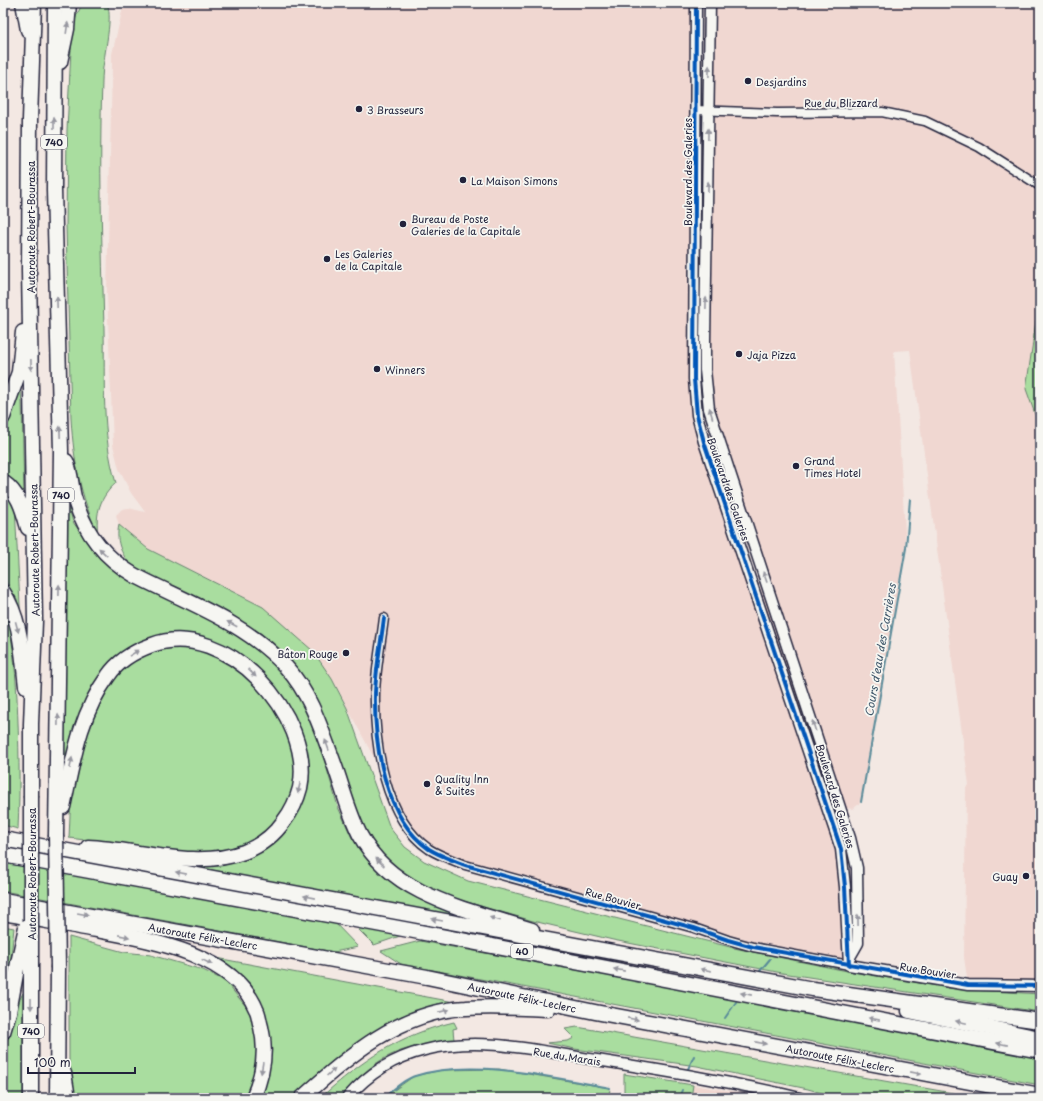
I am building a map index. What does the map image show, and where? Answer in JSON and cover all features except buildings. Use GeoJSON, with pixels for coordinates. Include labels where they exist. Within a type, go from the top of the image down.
{"type":"FeatureCollection","features":[{"type":"Feature","properties":{"kind":"highway"},"geometry":{"type":"LineString","coordinates":[[23,3],[32,54]]}},
{"type":"Feature","properties":{"kind":"highway","name":"Autoroute Robert-Bourassa"},"geometry":{"type":"LineString","coordinates":[[25,964],[32,896],[31,724],[35,621],[29,270],[34,3]]}},
{"type":"Feature","properties":{"kind":"highway","name":"740"},"geometry":{"type":"LineString","coordinates":[[55,3],[54,190],[61,451],[60,801],[56,835],[58,968],[57,1098]]}},
{"type":"Feature","properties":{"kind":"highway"},"geometry":{"type":"LineString","coordinates":[[54,93],[67,29],[69,3]]}},
{"type":"Feature","properties":{"kind":"highway"},"geometry":{"type":"LineString","coordinates":[[3,417],[19,372],[29,270]]}},
{"type":"Feature","properties":{"kind":"highway"},"geometry":{"type":"LineString","coordinates":[[61,451],[68,464],[80,516],[88,533],[99,549],[119,566],[134,575],[243,630],[263,645],[286,667],[308,698],[323,732],[353,819],[360,834],[375,858],[388,870],[421,893],[443,902],[586,948]]}},
{"type":"Feature","properties":{"kind":"highway"},"geometry":{"type":"LineString","coordinates":[[3,482],[14,492],[20,501],[34,548]]}},
{"type":"Feature","properties":{"kind":"highway"},"geometry":{"type":"LineString","coordinates":[[3,592],[7,598],[18,628],[31,724]]}},
{"type":"Feature","properties":{"kind":"highway"},"geometry":{"type":"LineString","coordinates":[[60,801],[80,731],[89,708],[109,674],[126,658],[140,649],[172,640],[190,640],[208,644],[237,659],[264,684],[276,701],[290,724],[300,753],[300,788],[291,811],[277,831],[262,843],[245,852],[231,856],[192,859],[89,847],[68,851]]}},
{"type":"Feature","properties":{"kind":"highway"},"geometry":{"type":"LineString","coordinates":[[3,839],[813,989],[1040,1021]]}},
{"type":"Feature","properties":{"kind":"highway","name":"40"},"geometry":{"type":"LineString","coordinates":[[3,855],[410,930],[1040,1051]]}},
{"type":"Feature","properties":{"kind":"highway","name":"Autoroute Félix-Leclerc"},"geometry":{"type":"LineString","coordinates":[[3,900],[427,977],[595,1012],[1040,1095]]}},
{"type":"Feature","properties":{"kind":"highway"},"geometry":{"type":"LineString","coordinates":[[3,913],[144,940],[189,954],[220,969],[242,986],[256,1009],[263,1037],[263,1060],[260,1082],[253,1098]]}},
{"type":"Feature","properties":{"kind":"highway"},"geometry":{"type":"LineString","coordinates":[[144,940],[164,940],[427,977]]}},
{"type":"Feature","properties":{"kind":"highway"},"geometry":{"type":"LineString","coordinates":[[3,1032],[25,964]]}},
{"type":"Feature","properties":{"kind":"highway","name":"740"},"geometry":{"type":"LineString","coordinates":[[25,964],[31,1098]]}},
{"type":"Feature","properties":{"kind":"highway"},"geometry":{"type":"LineString","coordinates":[[813,989],[864,1002],[1040,1038]]}},
{"type":"Feature","properties":{"kind":"highway"},"geometry":{"type":"LineString","coordinates":[[58,1000],[64,1077],[68,1098]]}},
{"type":"Feature","properties":{"kind":"highway"},"geometry":{"type":"LineString","coordinates":[[302,1098],[340,1063],[375,1038],[418,1018],[466,1008],[524,1008],[595,1012]]}},
{"type":"Feature","properties":{"kind":"street","name":"Boulevard des Galeries"},"geometry":{"type":"LineString","coordinates":[[696,3],[694,379],[697,415],[704,442],[841,849],[845,887],[847,943],[850,961]]}},
{"type":"Feature","properties":{"kind":"street","name":"Boulevard des Galeries"},"geometry":{"type":"LineString","coordinates":[[710,3],[705,342],[705,370],[709,409],[850,838],[857,868],[858,943],[850,961]]}},
{"type":"Feature","properties":{"kind":"street","name":"Rue du Blizzard"},"geometry":{"type":"LineString","coordinates":[[695,110],[882,112],[925,120],[978,147],[1040,186]]}},
{"type":"Feature","properties":{"kind":"street","name":"Rue Bouvier"},"geometry":{"type":"LineString","coordinates":[[384,618],[375,693],[376,729],[379,748],[391,799],[399,816],[408,829],[429,849],[465,865],[694,928],[728,940],[850,961],[968,984],[1040,986]]}},
{"type":"Feature","properties":{"kind":"street","name":"Rue du Marais"},"geometry":{"type":"LineString","coordinates":[[347,1098],[372,1073],[396,1059],[427,1049],[457,1045],[492,1045],[701,1077],[800,1098]]}},
{"type":"Feature","properties":{"kind":"shaded area"},"geometry":{"type":"Polygon","coordinates":[[[124,3],[696,3],[697,415],[766,613],[748,532],[709,409],[709,3],[1040,3],[1040,986],[968,985],[964,957],[966,788],[969,785],[910,350],[894,351],[906,548],[861,802],[853,809],[832,806],[841,849],[849,965],[753,947],[441,856],[408,829],[387,782],[332,679],[263,607],[148,549],[119,525],[116,515],[122,509],[128,508],[145,512],[131,493],[119,469],[113,445],[107,293],[112,54],[124,3]]]}},
{"type":"Feature","properties":{"kind":"shaded area"},"geometry":{"type":"Polygon","coordinates":[[[693,1085],[768,1097],[772,1098],[691,1098],[693,1085]]]}},
{"type":"Feature","properties":{"kind":"green space"},"geometry":{"type":"Polygon","coordinates":[[[83,3],[107,3],[109,10],[102,81],[101,205],[106,426],[111,464],[116,483],[102,500],[97,520],[98,535],[82,492],[76,464],[71,419],[66,226],[67,130],[72,30],[77,14],[83,3]]]}},
{"type":"Feature","properties":{"kind":"green space"},"geometry":{"type":"Polygon","coordinates":[[[1040,315],[1040,428],[1026,389],[1036,321],[1040,315]]]}},
{"type":"Feature","properties":{"kind":"green space"},"geometry":{"type":"Polygon","coordinates":[[[18,391],[21,391],[22,403],[24,501],[3,476],[3,433],[18,391]]]}},
{"type":"Feature","properties":{"kind":"green space"},"geometry":{"type":"Polygon","coordinates":[[[3,491],[15,506],[21,625],[17,599],[3,577],[3,491]]]}},
{"type":"Feature","properties":{"kind":"green space"},"geometry":{"type":"Polygon","coordinates":[[[66,498],[73,522],[93,550],[115,569],[251,640],[282,671],[305,703],[317,735],[338,807],[352,838],[374,865],[503,927],[181,864],[251,855],[305,786],[291,715],[211,640],[170,635],[138,645],[105,667],[84,705],[63,767],[66,498]]]}},
{"type":"Feature","properties":{"kind":"green space"},"geometry":{"type":"Polygon","coordinates":[[[119,525],[148,549],[263,607],[313,651],[332,679],[347,708],[390,828],[405,847],[424,861],[468,881],[734,948],[852,972],[955,989],[1040,994],[1040,1012],[782,973],[613,940],[533,921],[442,895],[412,880],[380,854],[365,833],[339,757],[286,658],[135,569],[126,559],[121,549],[118,537],[119,525]]]}},
{"type":"Feature","properties":{"kind":"green space"},"geometry":{"type":"Polygon","coordinates":[[[3,602],[11,638],[18,714],[18,829],[3,825],[3,602]]]}},
{"type":"Feature","properties":{"kind":"green space"},"geometry":{"type":"Polygon","coordinates":[[[184,643],[219,654],[258,685],[278,713],[288,733],[296,762],[296,785],[280,821],[249,846],[225,851],[195,854],[69,838],[71,794],[78,764],[92,715],[115,673],[144,653],[184,643]]]}},
{"type":"Feature","properties":{"kind":"green space"},"geometry":{"type":"Polygon","coordinates":[[[3,861],[335,923],[358,947],[334,952],[3,891],[3,861]]]}},
{"type":"Feature","properties":{"kind":"green space"},"geometry":{"type":"Polygon","coordinates":[[[3,926],[14,928],[8,985],[3,1013],[3,926]]]}},
{"type":"Feature","properties":{"kind":"green space"},"geometry":{"type":"Polygon","coordinates":[[[355,926],[403,935],[374,945],[355,926]]]}},
{"type":"Feature","properties":{"kind":"green space"},"geometry":{"type":"Polygon","coordinates":[[[69,937],[124,952],[151,955],[203,970],[225,981],[252,1014],[259,1058],[248,1098],[73,1098],[69,1069],[69,937]]]}},
{"type":"Feature","properties":{"kind":"green space"},"geometry":{"type":"Polygon","coordinates":[[[420,941],[1040,1056],[1040,1085],[401,964],[381,951],[420,941]]]}},
{"type":"Feature","properties":{"kind":"green space"},"geometry":{"type":"Polygon","coordinates":[[[211,957],[465,1004],[363,1040],[336,1058],[291,1098],[259,1098],[265,1023],[211,957]]]}},
{"type":"Feature","properties":{"kind":"green space"},"geometry":{"type":"Polygon","coordinates":[[[23,993],[23,1098],[3,1098],[3,1043],[7,1036],[12,1015],[23,993]]]}},
{"type":"Feature","properties":{"kind":"green space"},"geometry":{"type":"Polygon","coordinates":[[[454,1022],[457,1028],[453,1029],[454,1040],[403,1050],[377,1063],[365,1072],[340,1098],[320,1098],[351,1072],[382,1051],[415,1034],[454,1022]]]}},
{"type":"Feature","properties":{"kind":"green space"},"geometry":{"type":"Polygon","coordinates":[[[577,1027],[981,1098],[839,1098],[808,1089],[697,1066],[575,1049],[547,1043],[568,1041],[574,1038],[565,1029],[577,1027]]]}},
{"type":"Feature","properties":{"kind":"green space"},"geometry":{"type":"Polygon","coordinates":[[[499,1069],[610,1088],[609,1098],[383,1098],[414,1076],[442,1070],[499,1069]]]}},
{"type":"Feature","properties":{"kind":"green space"},"geometry":{"type":"Polygon","coordinates":[[[624,1074],[693,1085],[691,1098],[624,1098],[624,1074]]]}},
{"type":"Feature","properties":{"kind":"waterway","name":"Cours d'eau des Carrières"},"geometry":{"type":"LineString","coordinates":[[861,802],[906,548],[910,499]]}},
{"type":"Feature","properties":{"kind":"waterway","name":"Cours d'eau des Carrières"},"geometry":{"type":"LineString","coordinates":[[760,971],[770,959]]}},
{"type":"Feature","properties":{"kind":"waterway","name":"Cours d'eau des Carrières"},"geometry":{"type":"LineString","coordinates":[[725,1018],[736,1002]]}},
{"type":"Feature","properties":{"kind":"waterway","name":"Cours d'eau des Carrières"},"geometry":{"type":"LineString","coordinates":[[688,1069],[694,1056]]}},
{"type":"Feature","properties":{"kind":"waterway","name":"Cours d'eau des Carrières"},"geometry":{"type":"LineString","coordinates":[[383,1098],[402,1082],[415,1076],[438,1071],[462,1069],[512,1071],[610,1088]]}},
{"type":"Feature","properties":{"kind":"waterway","name":"Cours d'eau des Carrières"},"geometry":{"type":"LineString","coordinates":[[674,1098],[680,1095],[682,1090]]}},
{"type":"Feature","properties":{"kind":"waterway","name":"Cours d'eau des Carrières"},"geometry":{"type":"LineString","coordinates":[[621,1093],[637,1098]]}},
{"type":"Feature","properties":{"kind":"cycle path"},"geometry":{"type":"LineString","coordinates":[[696,3],[694,379],[697,415],[704,442],[841,849],[845,887],[849,965]]}},
{"type":"Feature","properties":{"kind":"cycle path"},"geometry":{"type":"LineString","coordinates":[[384,618],[377,665],[375,693],[375,713],[380,757],[392,799],[401,819],[414,835],[429,849],[465,865],[694,928],[753,947],[968,985],[1040,986]]}},
{"type":"Feature","properties":{"kind":"place","name":"Desjardins"},"geometry":{"type":"Point","coordinates":[748,81]}},
{"type":"Feature","properties":{"kind":"place","name":"3 Brasseurs"},"geometry":{"type":"Point","coordinates":[359,109]}},
{"type":"Feature","properties":{"kind":"place","name":"La Maison Simons"},"geometry":{"type":"Point","coordinates":[463,180]}},
{"type":"Feature","properties":{"kind":"place","name":"Bureau de Poste Galeries de la Capitale"},"geometry":{"type":"Point","coordinates":[403,224]}},
{"type":"Feature","properties":{"kind":"place","name":"Les Galeries de la Capitale"},"geometry":{"type":"Point","coordinates":[327,259]}},
{"type":"Feature","properties":{"kind":"place","name":"Jaja Pizza"},"geometry":{"type":"Point","coordinates":[739,354]}},
{"type":"Feature","properties":{"kind":"place","name":"Winners"},"geometry":{"type":"Point","coordinates":[377,369]}},
{"type":"Feature","properties":{"kind":"place","name":"Grand Times Hotel"},"geometry":{"type":"Point","coordinates":[796,466]}},
{"type":"Feature","properties":{"kind":"place","name":"Bâton Rouge"},"geometry":{"type":"Point","coordinates":[346,653]}},
{"type":"Feature","properties":{"kind":"place","name":"Quality Inn & Suites"},"geometry":{"type":"Point","coordinates":[427,784]}},
{"type":"Feature","properties":{"kind":"place","name":"Guay"},"geometry":{"type":"Point","coordinates":[1026,876]}}]}
